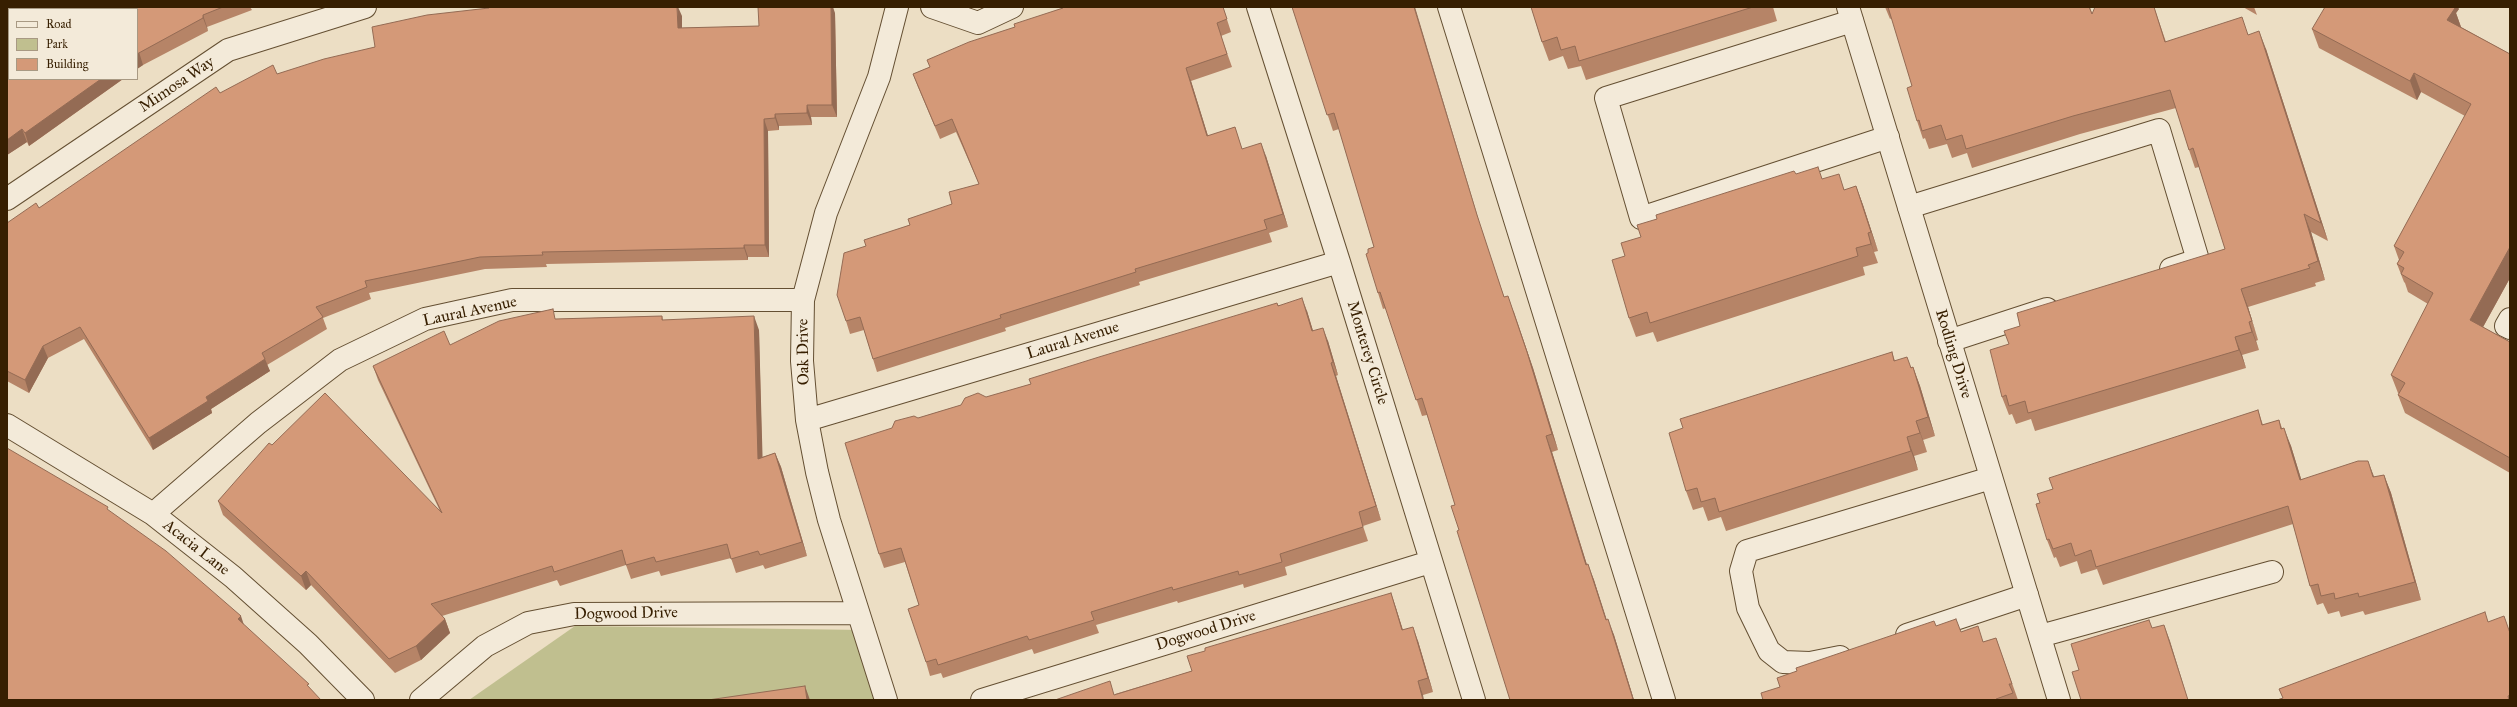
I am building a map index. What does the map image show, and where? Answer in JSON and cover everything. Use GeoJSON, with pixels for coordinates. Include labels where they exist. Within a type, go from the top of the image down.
{"type":"FeatureCollection","features":[{"type":"Feature","properties":{"kind":"street","name":"Mimosa Way"},"geometry":{"type":"LineString","coordinates":[[7,199],[228,50],[365,7]]}},
{"type":"Feature","properties":{"kind":"street","name":"Oak Drive"},"geometry":{"type":"LineString","coordinates":[[886,700],[829,520],[807,420],[802,362],[803,300],[826,213],[879,77],[897,7]]}},
{"type":"Feature","properties":{"kind":"street"},"geometry":{"type":"LineString","coordinates":[[932,7],[978,23],[1012,7]]}},
{"type":"Feature","properties":{"kind":"street","name":"Monterey Circle"},"geometry":{"type":"LineString","coordinates":[[1258,7],[1339,262],[1430,562],[1474,700]]}},
{"type":"Feature","properties":{"kind":"street"},"geometry":{"type":"LineString","coordinates":[[1449,7],[1664,700]]}},
{"type":"Feature","properties":{"kind":"street"},"geometry":{"type":"LineString","coordinates":[[1850,14],[1606,98],[1641,218],[1888,137]]}},
{"type":"Feature","properties":{"kind":"street","name":"Rodling Drive"},"geometry":{"type":"LineString","coordinates":[[1850,14],[2059,700]]}},
{"type":"Feature","properties":{"kind":"street"},"geometry":{"type":"LineString","coordinates":[[1909,208],[2159,130],[2198,260],[2153,275]]}},
{"type":"Feature","properties":{"kind":"street","name":"Laural Avenue"},"geometry":{"type":"LineString","coordinates":[[807,420],[1339,262]]}},
{"type":"Feature","properties":{"kind":"street","name":"Laural Avenue"},"geometry":{"type":"LineString","coordinates":[[153,514],[258,424],[340,360],[425,319],[512,300],[803,300]]}},
{"type":"Feature","properties":{"kind":"street"},"geometry":{"type":"LineString","coordinates":[[1949,341],[2070,302]]}},
{"type":"Feature","properties":{"kind":"street"},"geometry":{"type":"LineString","coordinates":[[2510,319],[2506,326],[2510,328]]}},
{"type":"Feature","properties":{"kind":"street","name":"Acacia Lane"},"geometry":{"type":"LineString","coordinates":[[7,425],[153,514],[233,578],[285,624],[363,700]]}},
{"type":"Feature","properties":{"kind":"street"},"geometry":{"type":"LineString","coordinates":[[1857,651],[1810,663],[1783,662],[1769,651],[1748,608],[1741,571],[1747,551],[1991,478]]}},
{"type":"Feature","properties":{"kind":"street","name":"Dogwood Drive"},"geometry":{"type":"LineString","coordinates":[[982,700],[1430,562]]}},
{"type":"Feature","properties":{"kind":"street"},"geometry":{"type":"LineString","coordinates":[[2040,636],[2272,572]]}},
{"type":"Feature","properties":{"kind":"street"},"geometry":{"type":"LineString","coordinates":[[1887,641],[2027,595]]}},
{"type":"Feature","properties":{"kind":"street","name":"Dogwood Drive"},"geometry":{"type":"LineString","coordinates":[[421,700],[484,646],[528,623],[574,614],[858,613]]}},
{"type":"Feature","properties":{"kind":"green space"},"geometry":{"type":"Polygon","coordinates":[[[575,626],[864,630],[891,700],[469,700],[575,626]]]}},
{"type":"Feature","properties":{"kind":"building"},"geometry":{"type":"Polygon","coordinates":[[[7,7],[223,7],[203,15],[203,18],[138,53],[138,8],[8,8],[8,80],[100,80],[25,133],[22,129],[7,140],[7,7]]]}},
{"type":"Feature","properties":{"kind":"building"},"geometry":{"type":"Polygon","coordinates":[[[489,7],[677,7],[678,28],[759,26],[758,7],[831,7],[832,105],[807,105],[807,113],[775,114],[775,118],[764,119],[765,245],[744,245],[744,248],[542,252],[543,255],[480,257],[365,281],[367,287],[316,307],[323,317],[262,353],[265,359],[206,397],[208,401],[149,438],[80,327],[43,346],[25,380],[7,371],[7,223],[36,203],[39,208],[216,87],[220,93],[273,65],[277,74],[324,59],[375,47],[372,27],[427,15],[489,7]]]}},
{"type":"Feature","properties":{"kind":"building"},"geometry":{"type":"Polygon","coordinates":[[[1063,7],[1223,7],[1227,19],[1217,23],[1227,54],[1186,68],[1207,136],[1235,127],[1242,149],[1261,143],[1283,214],[1264,220],[1267,229],[1135,269],[1136,272],[1000,315],[1001,318],[873,359],[860,317],[846,321],[837,295],[844,253],[866,246],[864,240],[910,225],[908,219],[952,204],[949,192],[979,184],[952,119],[935,126],[913,74],[930,67],[927,60],[969,42],[1015,27],[1014,24],[1063,7]]]}},
{"type":"Feature","properties":{"kind":"building"},"geometry":{"type":"Polygon","coordinates":[[[1292,7],[1414,7],[1477,215],[1504,297],[1508,296],[1527,352],[1552,434],[1546,436],[1586,565],[1588,564],[1606,620],[1608,619],[1633,699],[1510,700],[1457,531],[1459,530],[1451,506],[1455,505],[1422,398],[1416,400],[1380,292],[1378,293],[1366,254],[1368,253],[1368,249],[1374,247],[1334,113],[1327,115],[1292,7]]]}},
{"type":"Feature","properties":{"kind":"building"},"geometry":{"type":"Polygon","coordinates":[[[1531,7],[1753,7],[1579,61],[1575,46],[1561,50],[1557,37],[1542,42],[1531,7]]]}},
{"type":"Feature","properties":{"kind":"building"},"geometry":{"type":"Polygon","coordinates":[[[1888,7],[2089,7],[2092,14],[2095,7],[2154,7],[2165,42],[2242,17],[2248,35],[2259,31],[2321,223],[2304,214],[2318,261],[2308,265],[2310,268],[2241,289],[2252,321],[2249,322],[2252,332],[2235,337],[2239,350],[2028,413],[2025,401],[2009,406],[2006,395],[2002,397],[1990,350],[2009,344],[2004,331],[2020,326],[2017,313],[2225,249],[2193,148],[2189,150],[2170,90],[2073,116],[1966,149],[1962,135],[1946,140],[1941,125],[1922,131],[1919,120],[1917,121],[1907,88],[1912,86],[1888,7]]]}},
{"type":"Feature","properties":{"kind":"building"},"geometry":{"type":"Polygon","coordinates":[[[2325,7],[2453,7],[2455,8],[2447,20],[2510,54],[2510,247],[2470,320],[2510,342],[2510,458],[2398,395],[2405,383],[2391,375],[2433,293],[2401,274],[2404,268],[2397,264],[2404,252],[2394,246],[2471,104],[2414,73],[2410,81],[2312,29],[2325,7]]]}},
{"type":"Feature","properties":{"kind":"building"},"geometry":{"type":"Polygon","coordinates":[[[1818,167],[1822,179],[1839,174],[1844,190],[1856,186],[1871,232],[1868,233],[1871,244],[1856,248],[1858,256],[1650,323],[1647,312],[1629,318],[1612,260],[1625,256],[1621,243],[1641,237],[1637,225],[1657,219],[1656,215],[1794,171],[1796,174],[1818,167]]]}},
{"type":"Feature","properties":{"kind":"building"},"geometry":{"type":"Polygon","coordinates":[[[1302,298],[1312,331],[1323,328],[1333,362],[1331,363],[1376,506],[1359,512],[1363,527],[1280,554],[1282,562],[1239,575],[1238,571],[1173,590],[1172,587],[1091,612],[1094,620],[1029,640],[1027,636],[938,665],[936,659],[926,662],[908,609],[919,605],[901,548],[879,554],[845,443],[892,428],[895,421],[914,416],[918,418],[961,405],[965,398],[978,393],[986,397],[1031,384],[1029,379],[1277,303],[1278,306],[1302,298]]]}},
{"type":"Feature","properties":{"kind":"building"},"geometry":{"type":"Polygon","coordinates":[[[553,309],[555,319],[662,316],[662,320],[754,316],[758,459],[775,453],[802,542],[760,555],[758,551],[731,559],[727,544],[656,562],[654,557],[626,565],[622,550],[554,572],[552,566],[431,604],[445,619],[416,646],[389,659],[306,571],[301,576],[218,501],[269,443],[272,445],[325,393],[442,513],[373,366],[444,331],[450,345],[499,321],[553,309]]]}},
{"type":"Feature","properties":{"kind":"building"},"geometry":{"type":"Polygon","coordinates":[[[1892,352],[1894,361],[1907,357],[1911,368],[1913,367],[1928,417],[1916,421],[1920,433],[1907,437],[1911,451],[1719,512],[1715,498],[1701,502],[1697,488],[1686,491],[1669,433],[1683,428],[1680,419],[1892,352]]]}},
{"type":"Feature","properties":{"kind":"building"},"geometry":{"type":"Polygon","coordinates":[[[2258,410],[2262,425],[2279,420],[2281,429],[2284,428],[2300,480],[2358,461],[2368,461],[2373,477],[2384,475],[2415,582],[2359,597],[2358,593],[2335,599],[2334,593],[2321,596],[2318,584],[2310,586],[2288,506],[2096,567],[2091,550],[2075,556],[2071,543],[2053,549],[2049,539],[2047,540],[2036,504],[2040,503],[2037,494],[2053,489],[2049,478],[2258,410]]]}},
{"type":"Feature","properties":{"kind":"building"},"geometry":{"type":"Polygon","coordinates":[[[7,448],[108,507],[107,509],[166,551],[241,616],[238,619],[309,684],[307,685],[321,700],[7,700],[7,448]]]}},
{"type":"Feature","properties":{"kind":"building"},"geometry":{"type":"Polygon","coordinates":[[[1391,593],[1402,630],[1413,627],[1428,678],[1418,681],[1423,700],[1055,700],[1110,681],[1114,695],[1192,671],[1187,656],[1205,651],[1205,648],[1391,593]]]}},
{"type":"Feature","properties":{"kind":"building"},"geometry":{"type":"Polygon","coordinates":[[[2485,612],[2488,622],[2504,616],[2510,633],[2509,700],[2277,700],[2283,698],[2279,689],[2485,612]]]}},
{"type":"Feature","properties":{"kind":"building"},"geometry":{"type":"Polygon","coordinates":[[[1956,619],[1961,632],[1978,626],[1983,642],[1996,638],[2012,684],[2009,684],[2013,693],[1996,700],[1763,700],[1761,693],[1780,687],[1777,678],[1797,671],[1796,668],[1934,621],[1936,626],[1956,619]]]}},
{"type":"Feature","properties":{"kind":"building"},"geometry":{"type":"Polygon","coordinates":[[[2149,620],[2152,628],[2164,625],[2188,700],[2081,700],[2072,672],[2079,670],[2071,644],[2149,620]]]}},
{"type":"Feature","properties":{"kind":"building"},"geometry":{"type":"Polygon","coordinates":[[[805,686],[807,700],[708,700],[805,686]]]}}]}
